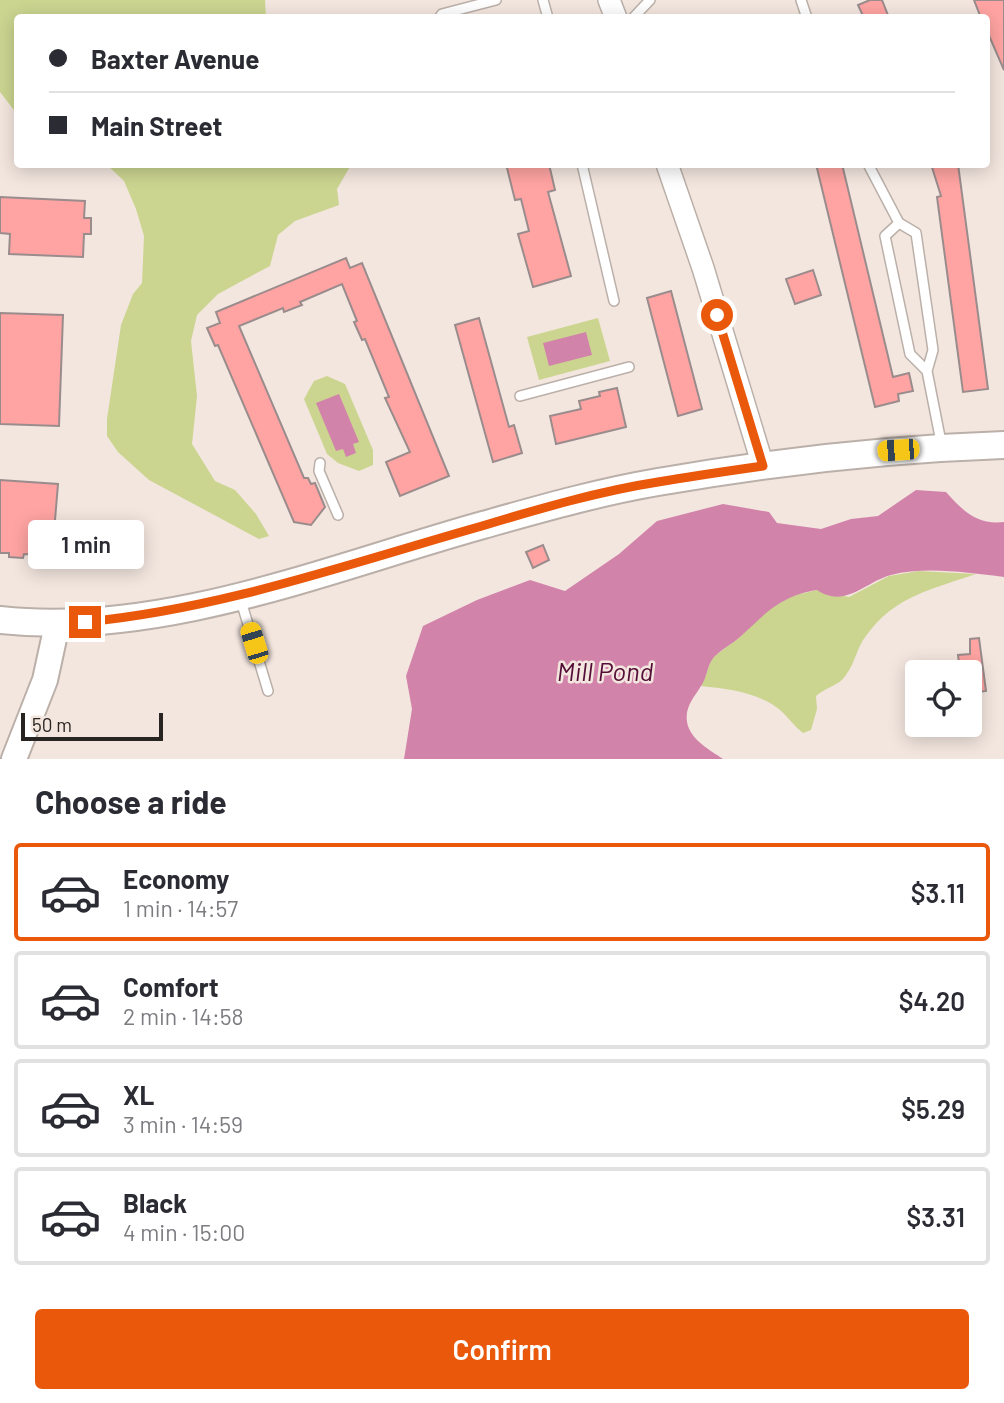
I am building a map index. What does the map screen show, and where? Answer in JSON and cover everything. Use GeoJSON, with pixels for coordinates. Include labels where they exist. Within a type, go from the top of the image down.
{"type":"FeatureCollection","features":[{"type":"Feature","properties":{"kind":"main road"},"geometry":{"type":"LineString","coordinates":[[0,620],[57,625],[141,617],[239,596],[359,564],[482,526],[655,482],[859,453],[1004,445]]}},
{"type":"Feature","properties":{"kind":"main road"},"geometry":{"type":"LineString","coordinates":[[14,759],[44,680],[57,625]]}},
{"type":"Feature","properties":{"kind":"street"},"geometry":{"type":"LineString","coordinates":[[668,168],[703,268],[763,466]]}},
{"type":"Feature","properties":{"kind":"lane"},"geometry":{"type":"LineString","coordinates":[[442,14],[496,0]]}},
{"type":"Feature","properties":{"kind":"lane"},"geometry":{"type":"LineString","coordinates":[[637,14],[650,0]]}},
{"type":"Feature","properties":{"kind":"lane"},"geometry":{"type":"LineString","coordinates":[[583,168],[614,302]]}},
{"type":"Feature","properties":{"kind":"lane"},"geometry":{"type":"LineString","coordinates":[[870,168],[899,223],[916,233],[933,350],[927,371],[942,448]]}},
{"type":"Feature","properties":{"kind":"lane"},"geometry":{"type":"LineString","coordinates":[[899,223],[885,236],[910,354],[927,371]]}},
{"type":"Feature","properties":{"kind":"lane"},"geometry":{"type":"LineString","coordinates":[[520,396],[629,366]]}},
{"type":"Feature","properties":{"kind":"lane"},"geometry":{"type":"LineString","coordinates":[[320,463],[319,471],[338,516]]}},
{"type":"Feature","properties":{"kind":"lane"},"geometry":{"type":"LineString","coordinates":[[239,596],[268,691]]}},
{"type":"Feature","properties":{"kind":"green space"},"geometry":{"type":"Polygon","coordinates":[[[0,0],[265,0],[266,14],[14,14],[14,110],[0,92],[0,0]]]}},
{"type":"Feature","properties":{"kind":"green space"},"geometry":{"type":"Polygon","coordinates":[[[110,168],[349,168],[337,189],[339,205],[295,221],[278,235],[270,266],[218,294],[197,315],[191,341],[197,396],[192,444],[215,481],[235,490],[256,514],[269,536],[259,539],[149,480],[118,452],[107,436],[107,419],[121,325],[133,294],[142,283],[144,236],[124,181],[110,168]]]}},
{"type":"Feature","properties":{"kind":"green space"},"geometry":{"type":"Polygon","coordinates":[[[598,318],[610,361],[539,380],[527,337],[598,318]]]}},
{"type":"Feature","properties":{"kind":"green space"},"geometry":{"type":"Polygon","coordinates":[[[327,376],[345,384],[373,450],[373,465],[359,471],[338,463],[327,454],[304,399],[314,381],[327,376]]]}},
{"type":"Feature","properties":{"kind":"green space"},"geometry":{"type":"Polygon","coordinates":[[[919,571],[976,574],[915,596],[877,622],[863,640],[843,679],[816,696],[817,709],[811,730],[803,733],[780,710],[752,695],[701,686],[712,658],[740,637],[761,614],[791,596],[817,590],[849,597],[889,576],[919,571]]]}},
{"type":"Feature","properties":{"kind":"water"},"geometry":{"type":"Polygon","coordinates":[[[586,332],[592,355],[549,366],[543,343],[586,332]]]}},
{"type":"Feature","properties":{"kind":"water"},"geometry":{"type":"Polygon","coordinates":[[[339,394],[359,442],[353,444],[356,453],[346,457],[343,449],[336,451],[316,403],[339,394]]]}},
{"type":"Feature","properties":{"kind":"water","name":"Mill Pond"},"geometry":{"type":"Polygon","coordinates":[[[916,490],[946,492],[958,505],[978,519],[1004,522],[1004,577],[947,571],[905,572],[882,578],[846,595],[837,597],[817,590],[783,601],[714,657],[688,709],[690,731],[702,745],[723,759],[404,759],[412,709],[406,676],[423,626],[477,600],[530,580],[565,591],[619,554],[657,521],[723,504],[769,512],[777,523],[821,529],[851,519],[878,516],[916,490]]]}},
{"type":"Feature","properties":{"kind":"building"},"geometry":{"type":"Polygon","coordinates":[[[870,0],[882,0],[887,14],[862,14],[858,5],[870,0]]]}},
{"type":"Feature","properties":{"kind":"building"},"geometry":{"type":"Polygon","coordinates":[[[974,0],[1004,0],[1004,70],[990,38],[990,14],[979,14],[974,0]]]}},
{"type":"Feature","properties":{"kind":"building"},"geometry":{"type":"Polygon","coordinates":[[[507,168],[550,168],[555,190],[548,192],[571,276],[533,287],[518,234],[529,231],[521,199],[515,200],[507,168]]]}},
{"type":"Feature","properties":{"kind":"building"},"geometry":{"type":"Polygon","coordinates":[[[817,168],[843,168],[893,377],[909,373],[913,391],[898,394],[899,401],[875,407],[817,168]]]}},
{"type":"Feature","properties":{"kind":"building"},"geometry":{"type":"Polygon","coordinates":[[[932,168],[959,168],[988,389],[963,392],[937,197],[941,196],[932,168]]]}},
{"type":"Feature","properties":{"kind":"building"},"geometry":{"type":"Polygon","coordinates":[[[0,197],[85,201],[84,218],[91,218],[91,234],[84,234],[83,257],[9,254],[10,234],[0,233],[0,197]]]}},
{"type":"Feature","properties":{"kind":"building"},"geometry":{"type":"Polygon","coordinates":[[[346,258],[350,268],[362,263],[449,476],[400,496],[386,462],[410,452],[385,398],[389,397],[365,339],[362,340],[354,322],[357,321],[342,284],[300,302],[302,305],[284,312],[283,308],[239,326],[304,478],[308,478],[311,484],[315,483],[325,507],[311,525],[294,522],[218,345],[215,346],[207,328],[220,323],[216,312],[346,258]]]}},
{"type":"Feature","properties":{"kind":"building"},"geometry":{"type":"Polygon","coordinates":[[[813,270],[821,295],[795,304],[786,279],[813,270]]]}},
{"type":"Feature","properties":{"kind":"building"},"geometry":{"type":"Polygon","coordinates":[[[671,291],[702,409],[678,416],[647,298],[671,291]]]}},
{"type":"Feature","properties":{"kind":"building"},"geometry":{"type":"Polygon","coordinates":[[[0,313],[63,315],[59,426],[0,424],[0,313]]]}},
{"type":"Feature","properties":{"kind":"building"},"geometry":{"type":"Polygon","coordinates":[[[479,318],[509,427],[514,425],[522,453],[493,462],[455,325],[479,318]]]}},
{"type":"Feature","properties":{"kind":"building"},"geometry":{"type":"Polygon","coordinates":[[[617,388],[626,427],[556,444],[550,416],[581,409],[579,401],[617,388]]]}},
{"type":"Feature","properties":{"kind":"building"},"geometry":{"type":"Polygon","coordinates":[[[0,480],[58,484],[52,556],[24,554],[23,558],[0,553],[0,480]]]}},
{"type":"Feature","properties":{"kind":"building"},"geometry":{"type":"Polygon","coordinates":[[[543,545],[549,560],[533,568],[526,552],[543,545]]]}},
{"type":"Feature","properties":{"kind":"building"},"geometry":{"type":"Polygon","coordinates":[[[979,638],[982,660],[959,660],[958,655],[970,654],[970,639],[979,638]]]}},
{"type":"Feature","properties":{"kind":"building"},"geometry":{"type":"Polygon","coordinates":[[[982,661],[986,691],[982,692],[982,661]]]}},
{"type":"Feature","properties":{"kind":"route"},"geometry":{"type":"LineString","coordinates":[[85,622],[141,617],[192,608],[359,564],[482,526],[655,482],[763,466],[717,315]]}}]}
